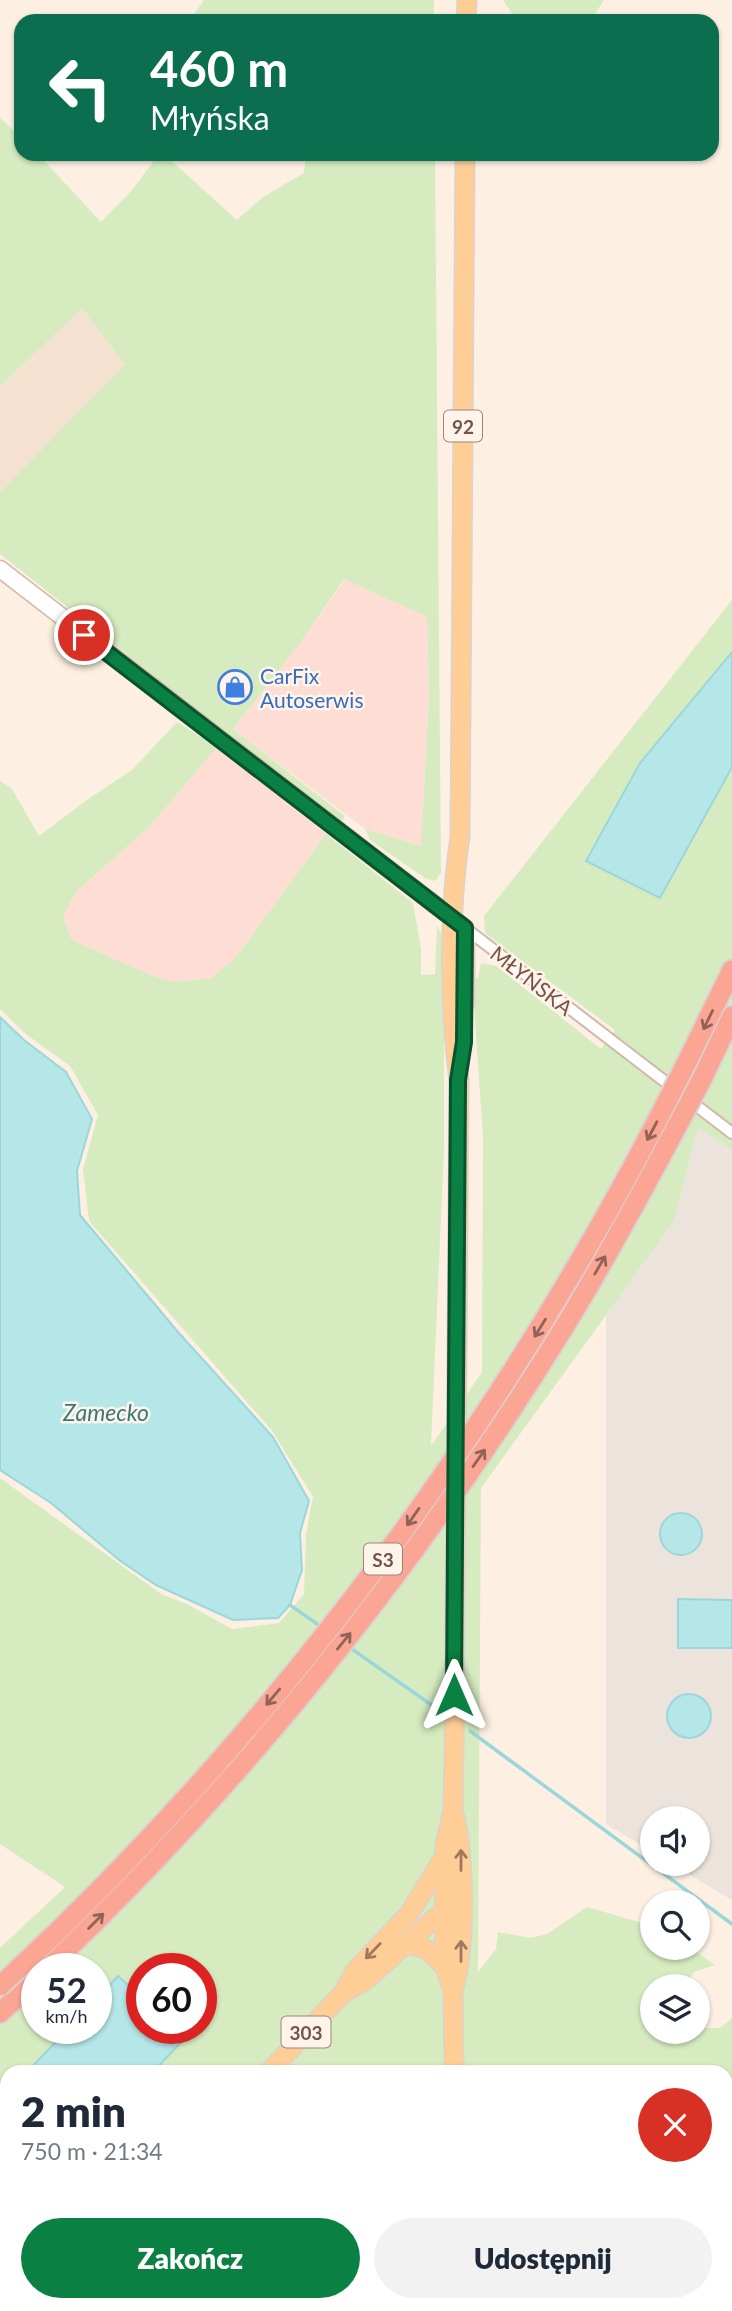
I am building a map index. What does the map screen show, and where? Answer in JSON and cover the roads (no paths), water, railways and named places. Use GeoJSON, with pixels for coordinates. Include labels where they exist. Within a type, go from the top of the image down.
{"type":"FeatureCollection","features":[{"type":"Feature","properties":{"kind":"highway","name":"S3"},"geometry":{"type":"LineString","coordinates":[[0,1986],[164,1823],[276,1694],[362,1586],[519,1362],[594,1237],[684,1070],[732,970]]}},
{"type":"Feature","properties":{"kind":"highway","name":"S3"},"geometry":{"type":"LineString","coordinates":[[63,1953],[141,1875],[216,1794],[291,1707],[409,1557],[488,1444],[569,1319],[703,1077],[732,1016]]}},
{"type":"Feature","properties":{"kind":"highway"},"geometry":{"type":"LineString","coordinates":[[0,2013],[21,1994]]}},
{"type":"Feature","properties":{"kind":"main road","name":"92"},"geometry":{"type":"LineString","coordinates":[[454,2065],[453,1992],[460,1967],[444,1857],[453,1811],[458,1080],[453,1042],[460,924],[455,870],[460,837],[465,161]]}},
{"type":"Feature","properties":{"kind":"main road","name":"92"},"geometry":{"type":"LineString","coordinates":[[453,1811],[461,1843],[445,1966],[453,1992]]}},
{"type":"Feature","properties":{"kind":"main road","name":"303"},"geometry":{"type":"LineString","coordinates":[[276,2065],[343,1993],[355,1970],[409,1914],[444,1857]]}},
{"type":"Feature","properties":{"kind":"main road"},"geometry":{"type":"LineString","coordinates":[[409,1914],[429,1905],[453,1909]]}},
{"type":"Feature","properties":{"kind":"main road","name":"303"},"geometry":{"type":"LineString","coordinates":[[343,1993],[365,1981],[453,1909]]}},
{"type":"Feature","properties":{"kind":"main road"},"geometry":{"type":"LineString","coordinates":[[407,1944],[426,1950],[445,1966]]}},
{"type":"Feature","properties":{"kind":"street","name":"MŁYŃSKA"},"geometry":{"type":"LineString","coordinates":[[0,569],[732,1133]]}},
{"type":"Feature","properties":{"kind":"water"},"geometry":{"type":"Polygon","coordinates":[[[732,652],[732,767],[660,898],[586,861],[640,763],[732,652]]]}},
{"type":"Feature","properties":{"kind":"water","name":"Zamecko"},"geometry":{"type":"Polygon","coordinates":[[[0,1017],[24,1040],[66,1072],[92,1119],[77,1171],[80,1215],[178,1332],[273,1437],[309,1501],[300,1533],[302,1570],[290,1605],[278,1618],[233,1620],[156,1585],[119,1560],[51,1503],[0,1470],[0,1017]]]}},
{"type":"Feature","properties":{"kind":"water"},"geometry":{"type":"Polygon","coordinates":[[[681,1513],[696,1519],[702,1534],[696,1549],[681,1555],[666,1549],[660,1534],[666,1519],[681,1513]]]}},
{"type":"Feature","properties":{"kind":"water"},"geometry":{"type":"Polygon","coordinates":[[[678,1599],[732,1600],[732,1648],[678,1648],[678,1599]]]}},
{"type":"Feature","properties":{"kind":"water"},"geometry":{"type":"Polygon","coordinates":[[[689,1694],[704,1701],[711,1716],[704,1731],[689,1738],[674,1731],[667,1716],[674,1701],[689,1694]]]}},
{"type":"Feature","properties":{"kind":"water"},"geometry":{"type":"Polygon","coordinates":[[[118,1976],[126,1983],[126,2044],[179,2044],[160,2065],[34,2065],[54,2044],[112,2044],[112,1983],[118,1976]]]}},
{"type":"Feature","properties":{"kind":"waterway"},"geometry":{"type":"LineString","coordinates":[[290,1605],[320,1626]]}},
{"type":"Feature","properties":{"kind":"waterway"},"geometry":{"type":"LineString","coordinates":[[349,1647],[440,1711]]}},
{"type":"Feature","properties":{"kind":"waterway"},"geometry":{"type":"LineString","coordinates":[[470,1731],[732,1924]]}},
{"type":"Feature","properties":{"kind":"place","name":"CarFix Autoserwis"},"geometry":{"type":"Point","coordinates":[235,687]}}]}
